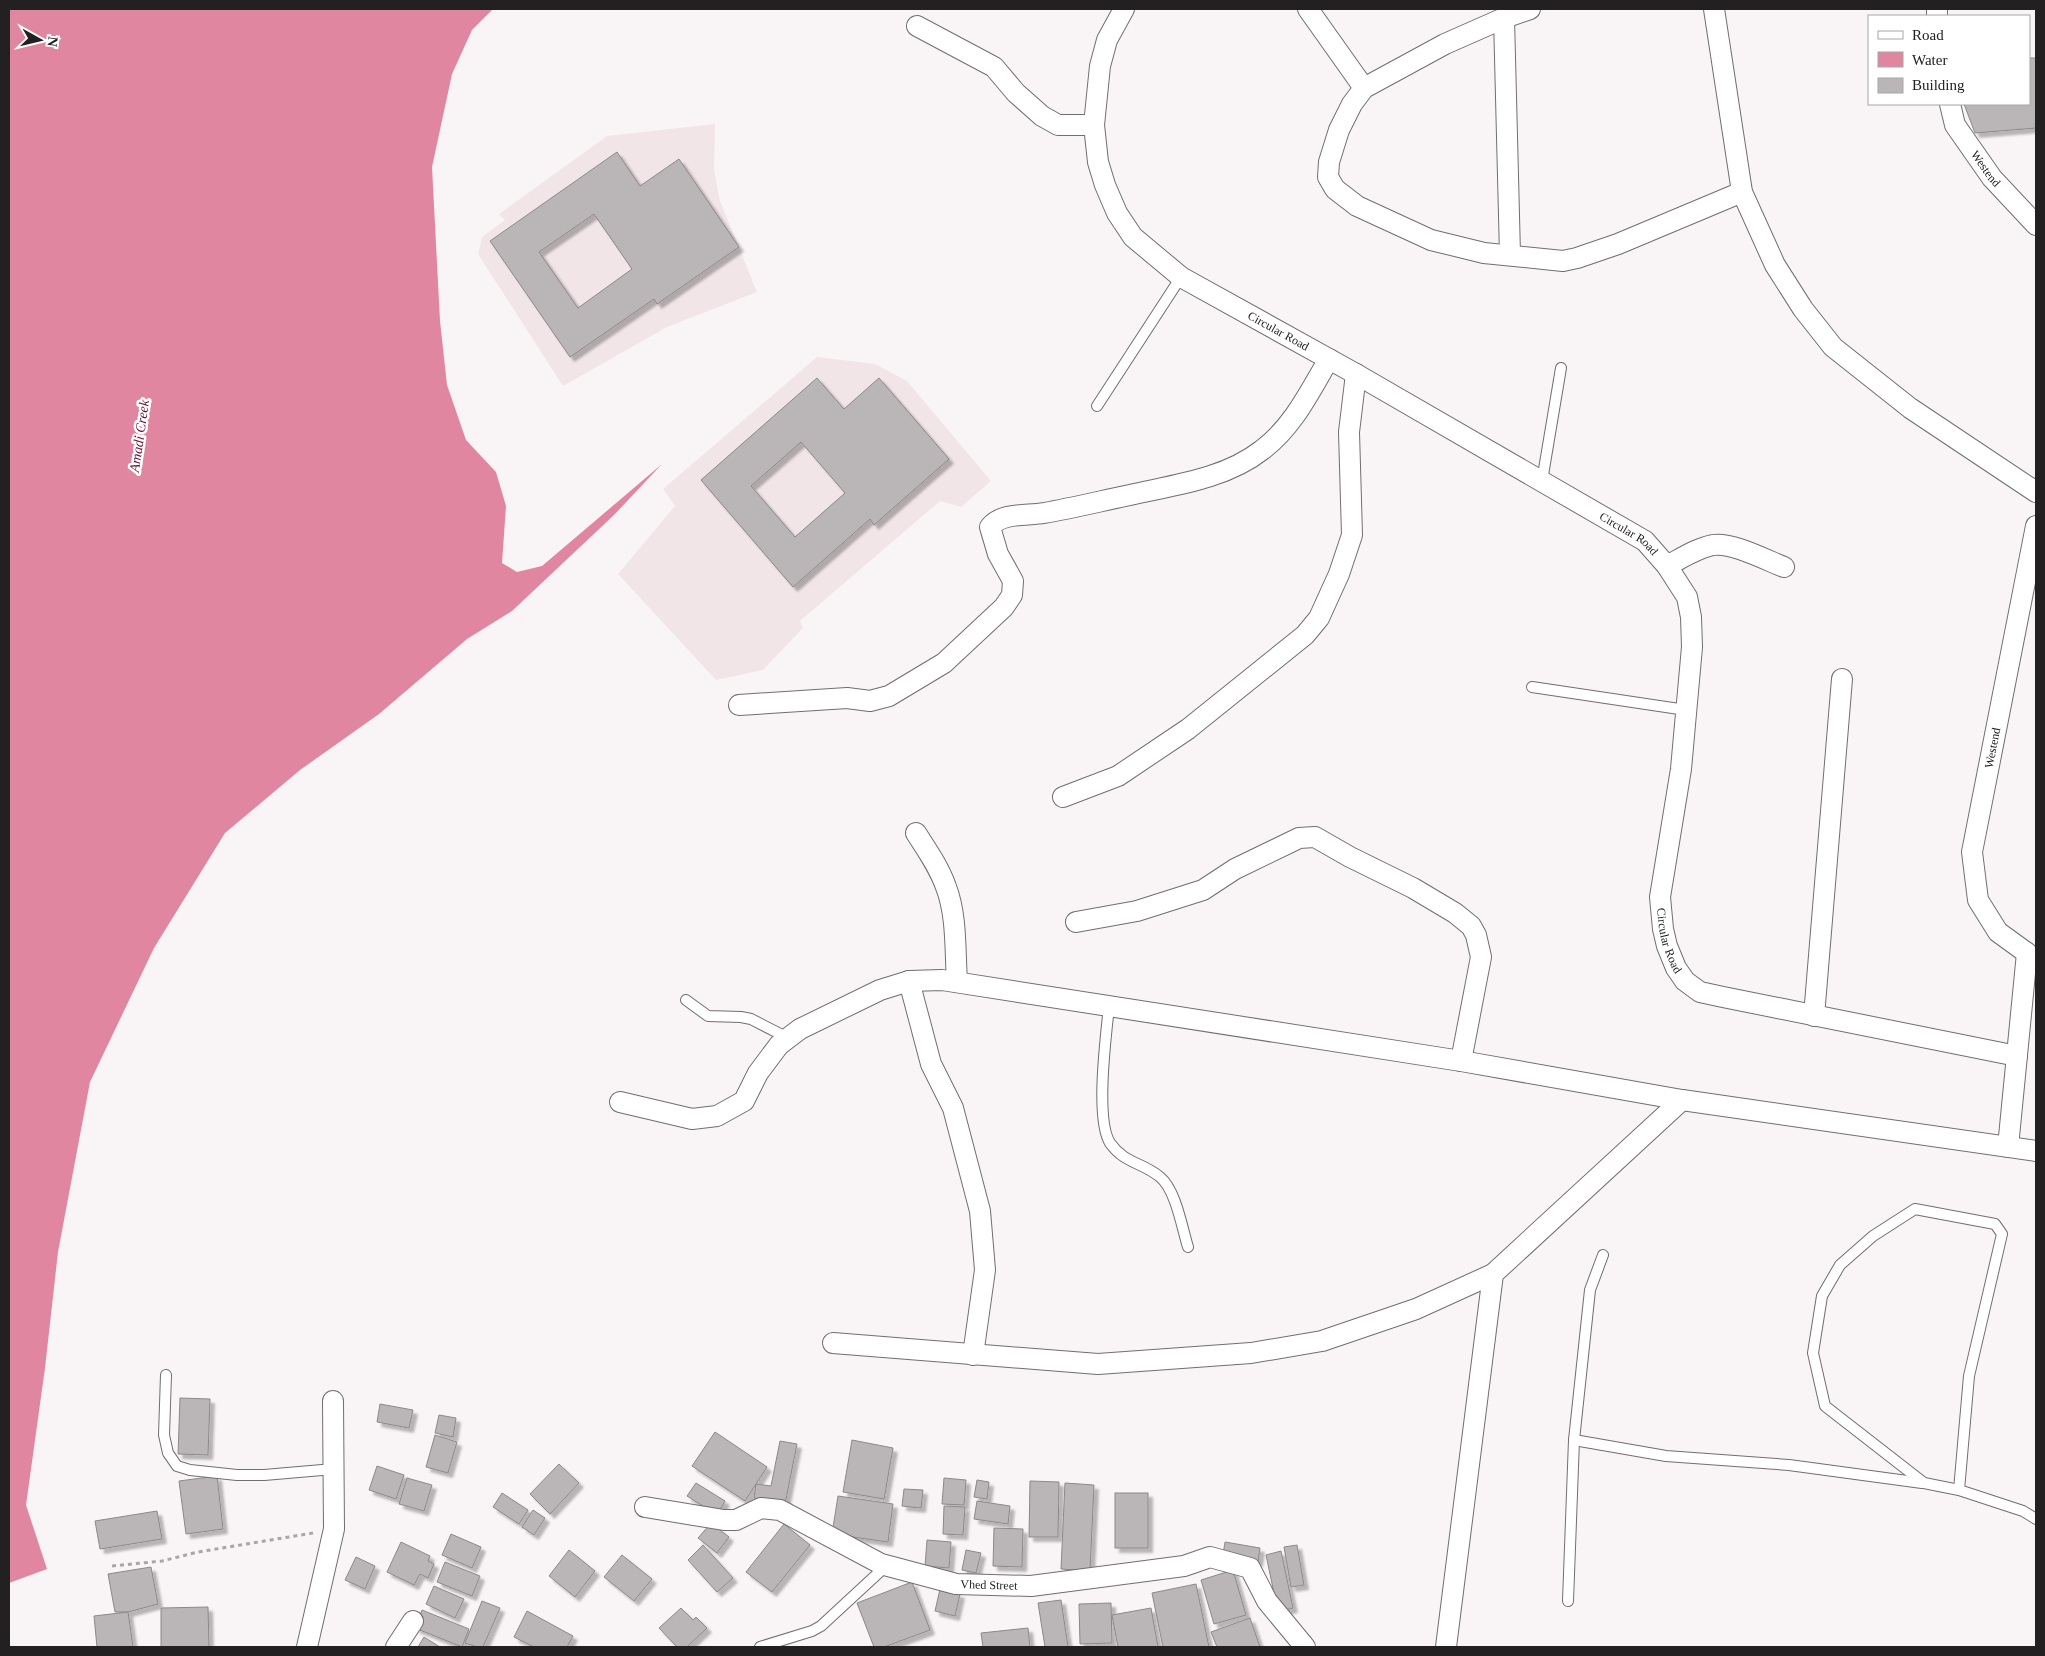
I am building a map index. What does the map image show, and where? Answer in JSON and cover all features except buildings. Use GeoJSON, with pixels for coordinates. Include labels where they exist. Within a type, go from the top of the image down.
{"type":"FeatureCollection","features":[{"type":"Feature","properties":{"kind":"street","name":"Circular Road"},"geometry":{"type":"LineString","coordinates":[[1124,9],[1108,40],[1100,66],[1094,125],[1098,162],[1105,185],[1117,213],[1133,237],[1181,277],[1356,374],[1645,541],[1667,566],[1687,597],[1692,617],[1692,647],[1681,769],[1660,897],[1667,946],[1676,968],[1684,981],[1700,992],[1814,1016],[2024,1045]]}},
{"type":"Feature","properties":{"kind":"street"},"geometry":{"type":"LineString","coordinates":[[1308,9],[1364,88]]}},
{"type":"Feature","properties":{"kind":"street"},"geometry":{"type":"LineString","coordinates":[[1530,9],[1504,18],[1445,44],[1364,88],[1352,104],[1339,130],[1329,162],[1328,177],[1335,189],[1356,206],[1430,240],[1484,253],[1563,261],[1618,244],[1742,192]]}},
{"type":"Feature","properties":{"kind":"street"},"geometry":{"type":"LineString","coordinates":[[1714,9],[1742,192],[1776,265],[1803,309],[1833,347],[1910,408],[2036,492]]}},
{"type":"Feature","properties":{"kind":"street"},"geometry":{"type":"LineString","coordinates":[[1504,18],[1510,255]]}},
{"type":"Feature","properties":{"kind":"street"},"geometry":{"type":"LineString","coordinates":[[918,26],[994,67],[1016,94],[1042,116],[1058,125],[1094,125]]}},
{"type":"Feature","properties":{"kind":"street","name":"Westend"},"geometry":{"type":"LineString","coordinates":[[1950,105],[1955,125],[1992,178],[2036,225]]}},
{"type":"Feature","properties":{"kind":"street"},"geometry":{"type":"LineString","coordinates":[[739,705],[846,698],[870,701],[889,696],[908,686],[944,663],[1004,607],[1012,595],[1013,581],[998,554],[991,534],[990,527],[994,521],[1010,516],[1042,513],[1195,481],[1242,464],[1264,449],[1296,416],[1329,359]]}},
{"type":"Feature","properties":{"kind":"street"},"geometry":{"type":"LineString","coordinates":[[1063,797],[1118,776],[1188,729],[1305,635],[1319,618],[1339,574],[1352,535],[1349,432],[1356,374]]}},
{"type":"Feature","properties":{"kind":"street","name":"Westend"},"geometry":{"type":"LineString","coordinates":[[2032,953],[1998,932],[1978,900],[1972,852],[2036,526]]}},
{"type":"Feature","properties":{"kind":"street"},"geometry":{"type":"LineString","coordinates":[[1667,566],[1700,549],[1715,544],[1731,546],[1784,567]]}},
{"type":"Feature","properties":{"kind":"street"},"geometry":{"type":"LineString","coordinates":[[1814,1016],[1842,678]]}},
{"type":"Feature","properties":{"kind":"street"},"geometry":{"type":"LineString","coordinates":[[916,833],[933,859],[946,887],[952,916],[957,982]]}},
{"type":"Feature","properties":{"kind":"street"},"geometry":{"type":"LineString","coordinates":[[1076,922],[1137,911],[1203,890],[1235,869],[1291,842],[1308,836],[1315,837],[1412,888],[1455,913],[1471,926],[1476,935],[1481,957],[1461,1062]]}},
{"type":"Feature","properties":{"kind":"street"},"geometry":{"type":"LineString","coordinates":[[2008,1147],[2024,1045],[2032,953]]}},
{"type":"Feature","properties":{"kind":"street"},"geometry":{"type":"LineString","coordinates":[[620,1102],[692,1119],[717,1116],[744,1101],[758,1073],[779,1045],[800,1029],[880,990],[908,981],[942,980],[1461,1062],[1682,1100],[2036,1151]]}},
{"type":"Feature","properties":{"kind":"street"},"geometry":{"type":"LineString","coordinates":[[908,981],[931,1064],[953,1108],[980,1211],[984,1270],[973,1355]]}},
{"type":"Feature","properties":{"kind":"street"},"geometry":{"type":"LineString","coordinates":[[832,1343],[1098,1364],[1251,1353],[1322,1341],[1416,1308],[1492,1274],[1682,1100]]}},
{"type":"Feature","properties":{"kind":"street"},"geometry":{"type":"LineString","coordinates":[[1446,1647],[1492,1274]]}},
{"type":"Feature","properties":{"kind":"street"},"geometry":{"type":"LineString","coordinates":[[307,1647],[334,1529],[333,1401]]}},
{"type":"Feature","properties":{"kind":"street","name":"Vhed Street"},"geometry":{"type":"LineString","coordinates":[[645,1507],[736,1520],[761,1508],[780,1510],[887,1565],[956,1584],[1030,1586],[1184,1566],[1210,1556],[1250,1568],[1267,1601],[1306,1647]]}},
{"type":"Feature","properties":{"kind":"street"},"geometry":{"type":"LineString","coordinates":[[396,1647],[413,1620]]}},
{"type":"Feature","properties":{"kind":"lane"},"geometry":{"type":"LineString","coordinates":[[1097,406],[1181,277]]}},
{"type":"Feature","properties":{"kind":"lane"},"geometry":{"type":"LineString","coordinates":[[1542,481],[1561,368]]}},
{"type":"Feature","properties":{"kind":"lane"},"geometry":{"type":"LineString","coordinates":[[1532,687],[1686,710]]}},
{"type":"Feature","properties":{"kind":"lane"},"geometry":{"type":"LineString","coordinates":[[686,1000],[708,1016],[751,1019],[788,1038]]}},
{"type":"Feature","properties":{"kind":"lane"},"geometry":{"type":"LineString","coordinates":[[1109,1006],[1104,1055],[1103,1120],[1109,1141],[1123,1158],[1161,1178],[1171,1191],[1188,1247]]}},
{"type":"Feature","properties":{"kind":"lane"},"geometry":{"type":"LineString","coordinates":[[1924,1483],[1824,1406],[1813,1353],[1822,1296],[1840,1265],[1873,1236],[1915,1209],[1995,1224],[2002,1234],[1969,1376],[1959,1490]]}},
{"type":"Feature","properties":{"kind":"lane"},"geometry":{"type":"LineString","coordinates":[[1568,1601],[1574,1440],[1590,1290],[1603,1255]]}},
{"type":"Feature","properties":{"kind":"lane"},"geometry":{"type":"LineString","coordinates":[[166,1375],[164,1435],[168,1453],[177,1466],[190,1470],[237,1475],[264,1475],[334,1469]]}},
{"type":"Feature","properties":{"kind":"lane"},"geometry":{"type":"LineString","coordinates":[[1574,1440],[1666,1456],[1789,1465],[1924,1483],[1959,1490],[2023,1512],[2036,1519]]}},
{"type":"Feature","properties":{"kind":"lane"},"geometry":{"type":"LineString","coordinates":[[760,1647],[812,1631],[821,1626],[887,1565]]}},
{"type":"Feature","properties":{"kind":"path"},"geometry":{"type":"LineString","coordinates":[[112,1566],[162,1561],[198,1552],[334,1529]]}},
{"type":"Feature","properties":{"kind":"shaded area"},"geometry":{"type":"Polygon","coordinates":[[[715,124],[714,170],[720,201],[757,292],[667,327],[563,386],[478,254],[482,237],[505,220],[499,214],[607,136],[715,124]]]}},
{"type":"Feature","properties":{"kind":"shaded area"},"geometry":{"type":"Polygon","coordinates":[[[817,357],[875,364],[907,381],[991,481],[961,507],[940,501],[800,621],[803,628],[763,670],[716,680],[618,574],[675,506],[663,489],[817,357]]]}},
{"type":"Feature","properties":{"kind":"water","name":"Amadi Creek"},"geometry":{"type":"Polygon","coordinates":[[[9,9],[493,9],[472,30],[452,74],[432,167],[440,321],[447,385],[466,440],[496,472],[506,506],[502,563],[517,572],[542,566],[662,464],[614,515],[512,611],[467,639],[379,714],[300,770],[225,833],[154,948],[90,1082],[58,1252],[45,1368],[26,1505],[47,1569],[9,1583],[9,9]]]}}]}
